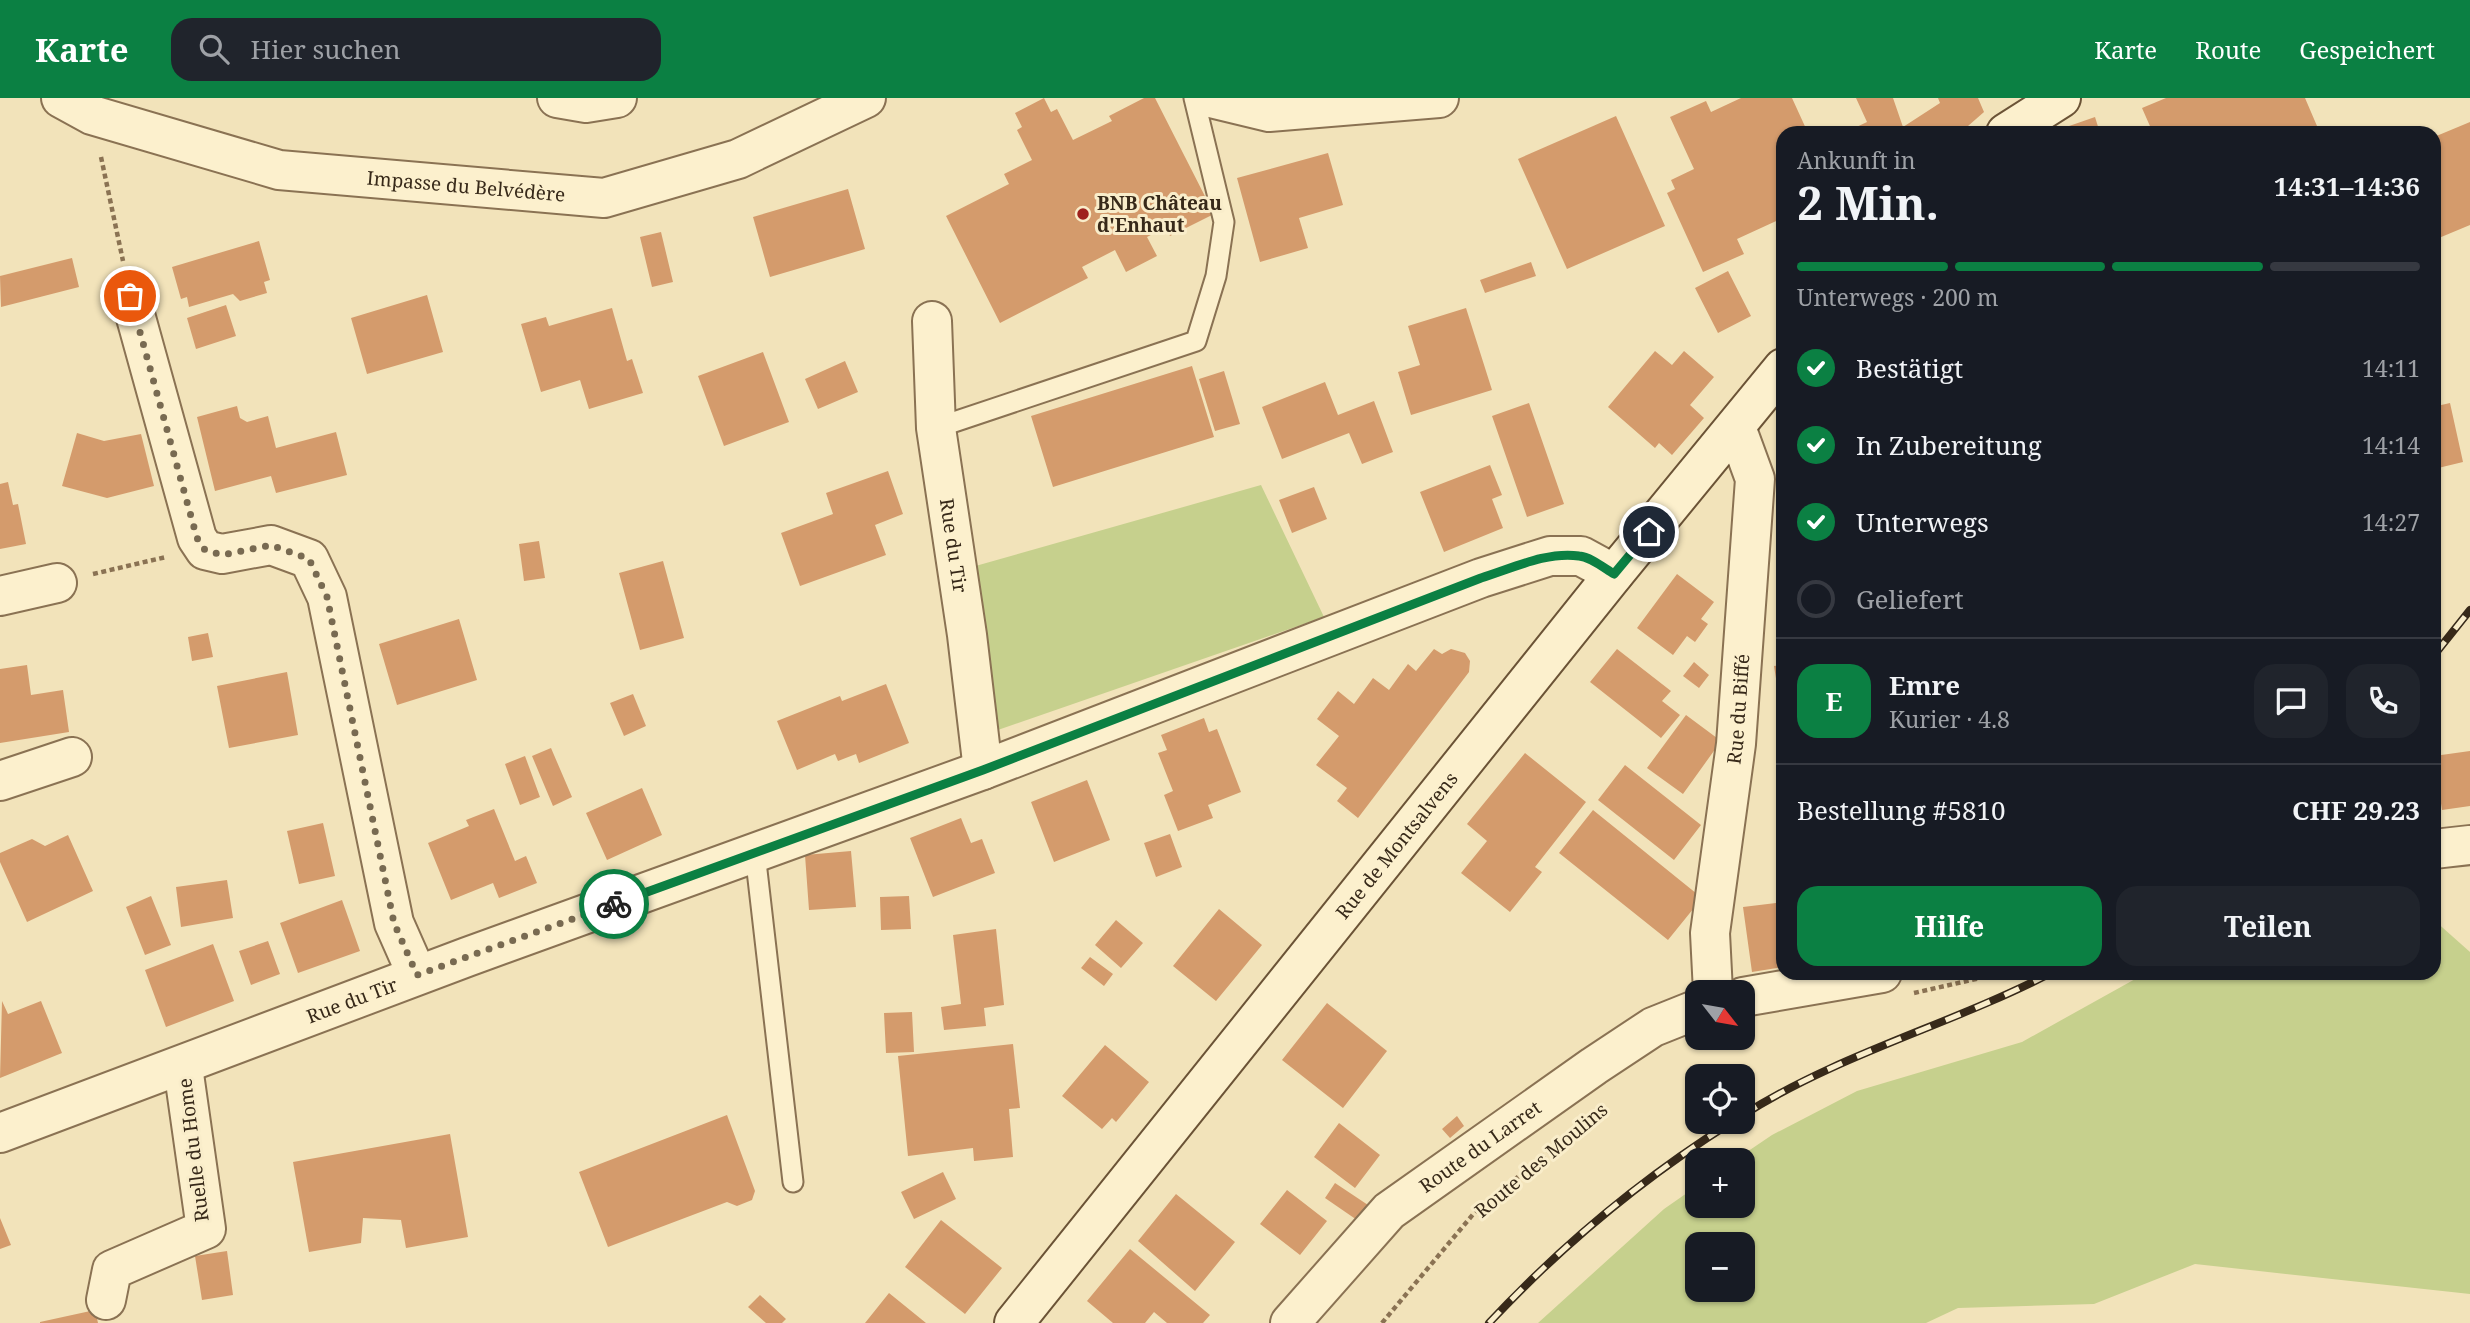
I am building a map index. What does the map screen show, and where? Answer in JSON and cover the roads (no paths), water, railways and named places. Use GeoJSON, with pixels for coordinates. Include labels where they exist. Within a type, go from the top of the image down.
{"type":"FeatureCollection","features":[{"type":"Feature","properties":{"kind":"street"},"geometry":{"type":"LineString","coordinates":[[557,98],[586,103],[617,98]]}},
{"type":"Feature","properties":{"kind":"street","name":"Impasse du Belvédère"},"geometry":{"type":"LineString","coordinates":[[76,106],[279,170],[604,198],[738,159],[866,98]]}},
{"type":"Feature","properties":{"kind":"street"},"geometry":{"type":"LineString","coordinates":[[1211,98],[1269,112],[1439,98]]}},
{"type":"Feature","properties":{"kind":"street"},"geometry":{"type":"LineString","coordinates":[[2016,126],[2053,99]]}},
{"type":"Feature","properties":{"kind":"street"},"geometry":{"type":"LineString","coordinates":[[130,296],[197,538],[205,550],[222,555],[271,545],[309,559],[327,597],[394,923],[417,975]]}},
{"type":"Feature","properties":{"kind":"street","name":"Rue du Tir"},"geometry":{"type":"LineString","coordinates":[[932,321],[936,428],[967,635],[983,770]]}},
{"type":"Feature","properties":{"kind":"street","name":"Rue de Montsalvens"},"geometry":{"type":"LineString","coordinates":[[1014,1323],[1614,574],[1776,377]]}},
{"type":"Feature","properties":{"kind":"street","name":"Rue du Biffé"},"geometry":{"type":"LineString","coordinates":[[1712,980],[1710,933],[1736,744],[1755,479],[1736,427]]}},
{"type":"Feature","properties":{"kind":"street","name":"Rue du Tir"},"geometry":{"type":"LineString","coordinates":[[0,1133],[183,1067],[417,975],[983,770],[1504,571],[1550,556],[1581,556],[1614,574]]}},
{"type":"Feature","properties":{"kind":"street"},"geometry":{"type":"LineString","coordinates":[[0,596],[57,583]]}},
{"type":"Feature","properties":{"kind":"street"},"geometry":{"type":"LineString","coordinates":[[0,781],[72,757]]}},
{"type":"Feature","properties":{"kind":"street"},"geometry":{"type":"LineString","coordinates":[[2441,848],[2470,845]]}},
{"type":"Feature","properties":{"kind":"street"},"geometry":{"type":"LineString","coordinates":[[1755,995],[1841,980]]}},
{"type":"Feature","properties":{"kind":"street","name":"Route du Larret"},"geometry":{"type":"LineString","coordinates":[[1290,1323],[1390,1211],[1603,1059],[1653,1027],[1685,1014]]}},
{"type":"Feature","properties":{"kind":"street","name":"Ruelle du Home"},"geometry":{"type":"LineString","coordinates":[[106,1300],[112,1270],[206,1229],[183,1067]]}},
{"type":"Feature","properties":{"kind":"lane"},"geometry":{"type":"LineString","coordinates":[[936,428],[1196,341],[1216,276],[1224,222],[1194,98]]}},
{"type":"Feature","properties":{"kind":"lane"},"geometry":{"type":"LineString","coordinates":[[755,853],[793,1182]]}},
{"type":"Feature","properties":{"kind":"railway"},"geometry":{"type":"LineString","coordinates":[[2441,646],[2470,610]]}},
{"type":"Feature","properties":{"kind":"railway"},"geometry":{"type":"LineString","coordinates":[[1755,1108],[1817,1074],[2037,980]]}},
{"type":"Feature","properties":{"kind":"railway"},"geometry":{"type":"LineString","coordinates":[[1489,1323],[1574,1240],[1634,1190],[1713,1134]]}},
{"type":"Feature","properties":{"kind":"place","name":"BNB Château d'Enhaut"},"geometry":{"type":"Point","coordinates":[1083,214]}}]}
